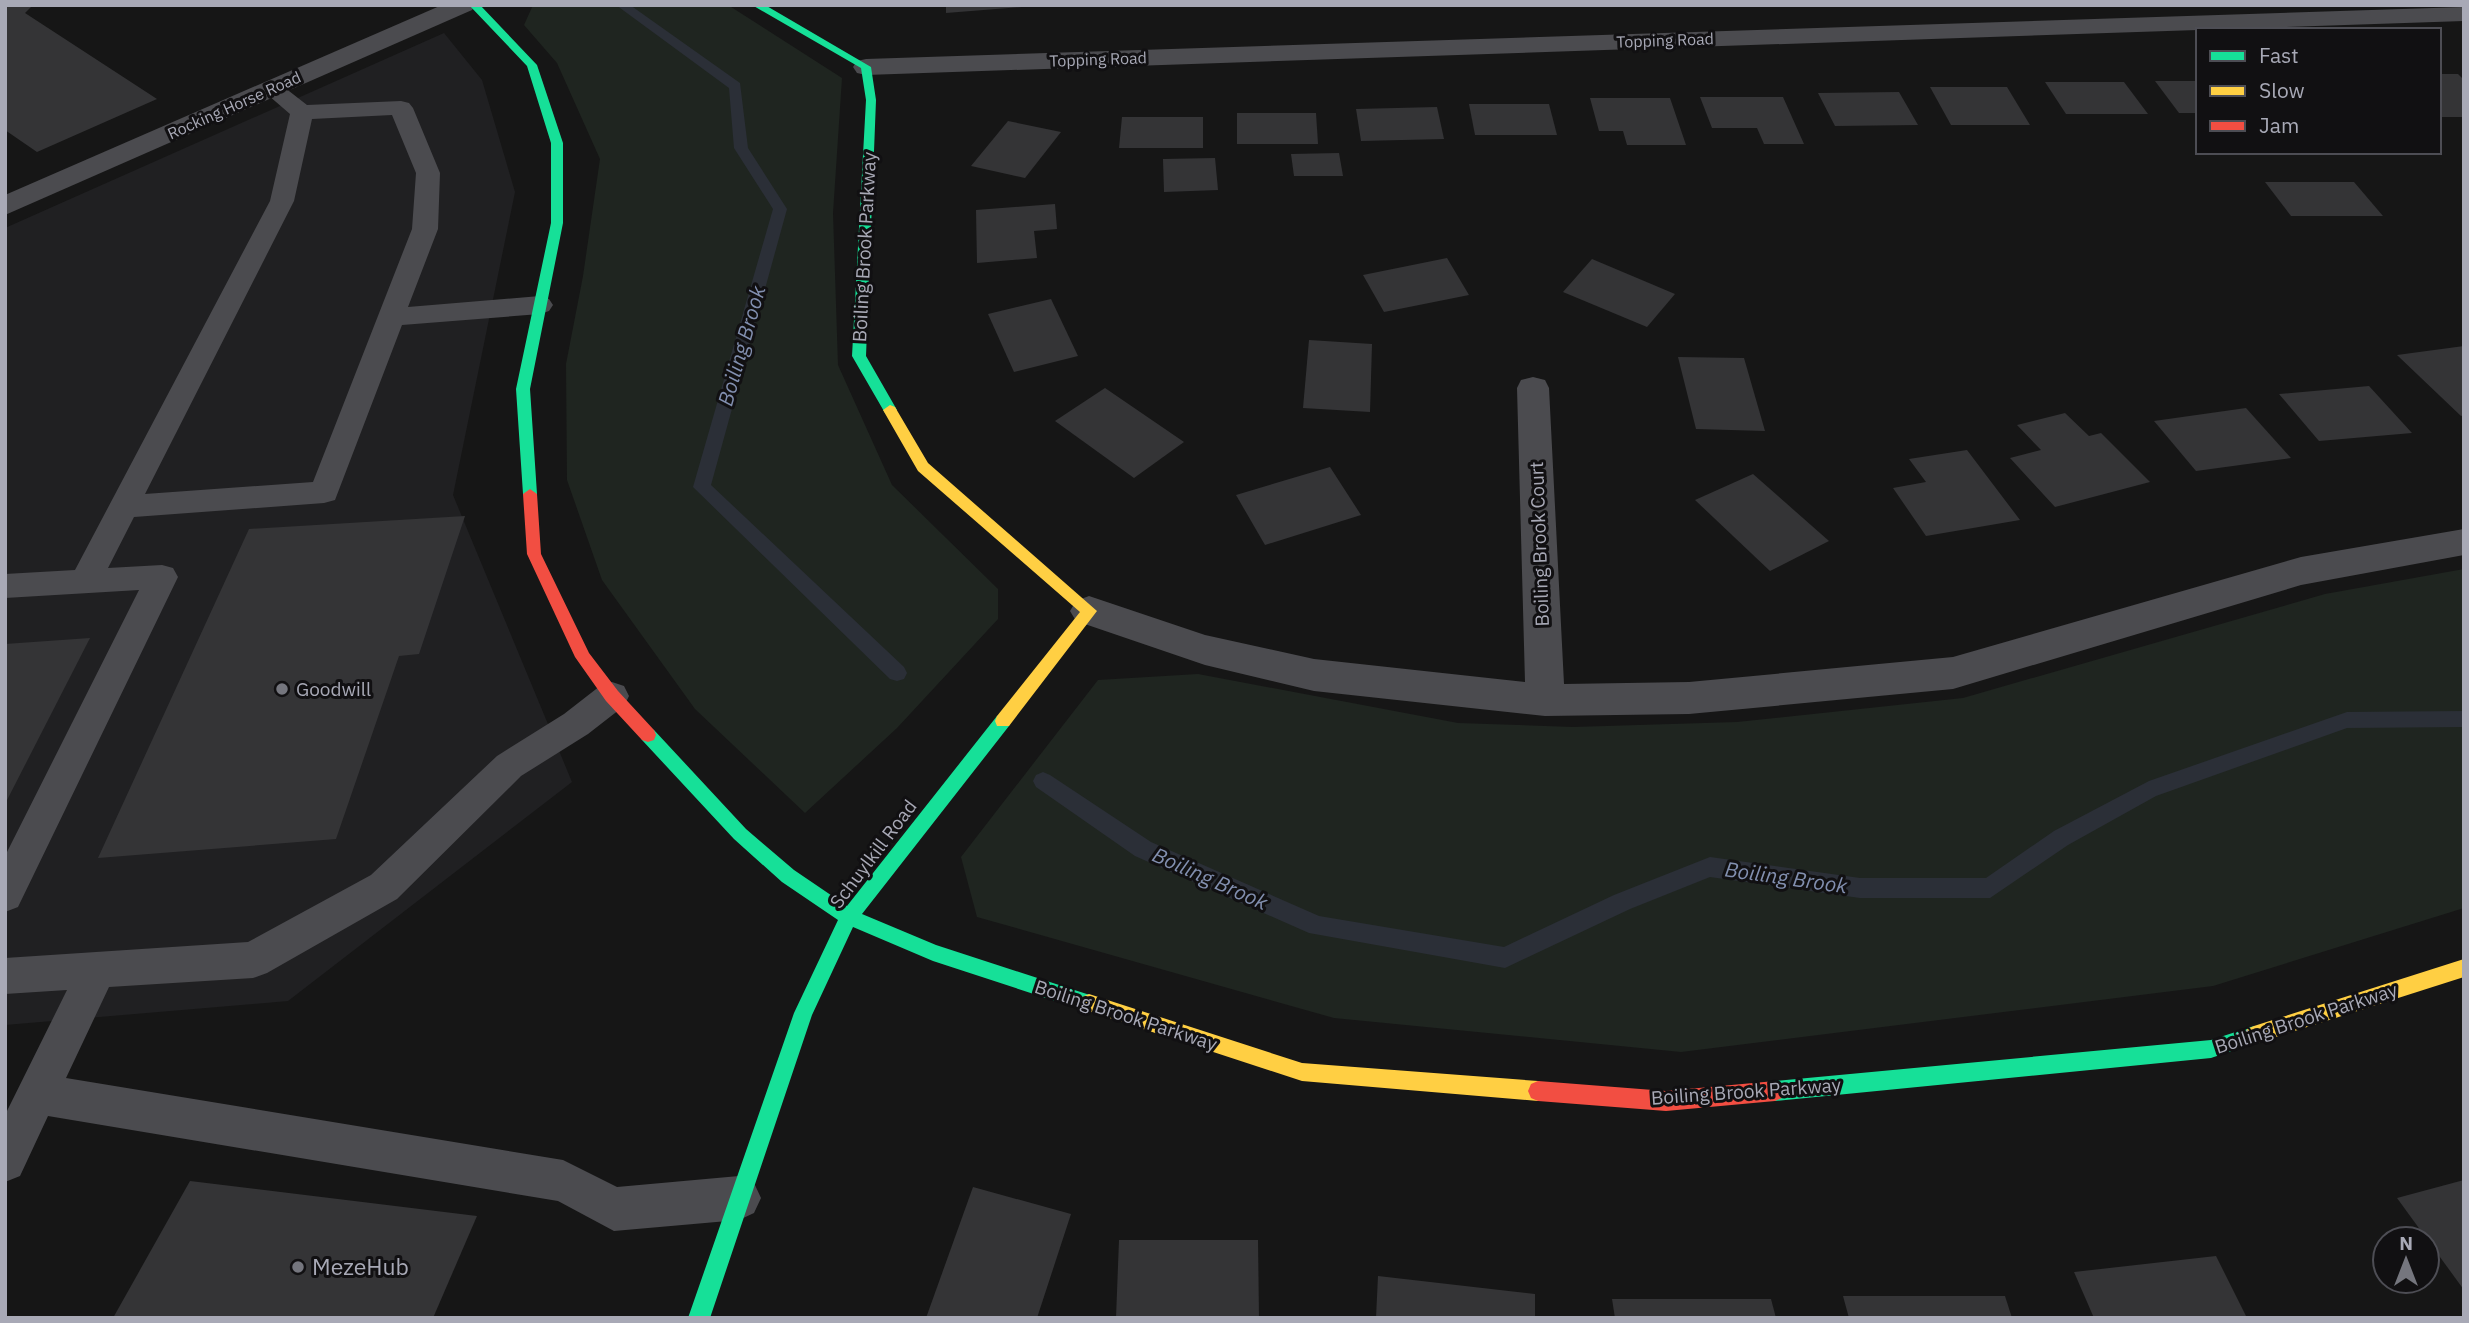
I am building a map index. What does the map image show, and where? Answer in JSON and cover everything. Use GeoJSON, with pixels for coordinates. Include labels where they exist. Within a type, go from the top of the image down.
{"type":"FeatureCollection","features":[{"type":"Feature","properties":{"kind":"street","name":"Rocking Horse Road"},"geometry":{"type":"LineString","coordinates":[[5,206],[463,5]]}},
{"type":"Feature","properties":{"kind":"street","name":"Boiling Brook Parkway"},"geometry":{"type":"LineString","coordinates":[[474,5],[532,65],[557,143],[557,223],[523,389],[534,554],[583,657],[612,696],[740,834],[788,876],[849,917],[933,953],[1302,1072],[1666,1101],[2211,1049],[2464,968]]}},
{"type":"Feature","properties":{"kind":"street"},"geometry":{"type":"LineString","coordinates":[[757,5],[866,67]]}},
{"type":"Feature","properties":{"kind":"street","name":"Topping Road"},"geometry":{"type":"LineString","coordinates":[[866,67],[2464,14]]}},
{"type":"Feature","properties":{"kind":"street","name":"Boiling Brook Parkway"},"geometry":{"type":"LineString","coordinates":[[866,67],[871,100],[859,356],[923,467],[1089,611],[1205,650],[1314,675],[1545,700],[1689,698],[1953,673],[2301,571],[2464,542]]}},
{"type":"Feature","properties":{"kind":"street","name":"Boiling Brook Court"},"geometry":{"type":"LineString","coordinates":[[1533,388],[1545,700]]}},
{"type":"Feature","properties":{"kind":"street","name":"Schuylkill Road"},"geometry":{"type":"LineString","coordinates":[[699,1318],[803,1013],[849,917],[1089,611]]}},
{"type":"Feature","properties":{"kind":"lane"},"geometry":{"type":"LineString","coordinates":[[125,507],[324,492],[425,229],[428,173],[401,108],[302,112],[272,89]]}},
{"type":"Feature","properties":{"kind":"lane"},"geometry":{"type":"LineString","coordinates":[[86,580],[282,201],[302,112]]}},
{"type":"Feature","properties":{"kind":"lane"},"geometry":{"type":"LineString","coordinates":[[393,317],[540,305]]}},
{"type":"Feature","properties":{"kind":"lane"},"geometry":{"type":"LineString","coordinates":[[5,586],[162,577],[5,895]]}},
{"type":"Feature","properties":{"kind":"lane"},"geometry":{"type":"LineString","coordinates":[[5,976],[253,960],[384,887],[509,766],[576,724],[612,696]]}},
{"type":"Feature","properties":{"kind":"lane"},"geometry":{"type":"LineString","coordinates":[[5,1161],[97,970]]}},
{"type":"Feature","properties":{"kind":"lane"},"geometry":{"type":"LineString","coordinates":[[37,1094],[563,1181],[614,1209],[739,1198]]}},
{"type":"Feature","properties":{"kind":"shaded area"},"geometry":{"type":"Polygon","coordinates":[[[533,5],[728,5],[842,78],[833,213],[838,365],[892,485],[998,589],[998,619],[897,728],[805,813],[695,709],[602,580],[567,480],[566,364],[583,276],[600,159],[557,63],[524,25],[533,5]]]}},
{"type":"Feature","properties":{"kind":"shaded area"},"geometry":{"type":"Polygon","coordinates":[[[444,33],[482,80],[515,192],[453,495],[572,782],[288,1001],[5,1025],[5,228],[444,33]]]}},
{"type":"Feature","properties":{"kind":"shaded area"},"geometry":{"type":"Polygon","coordinates":[[[2464,569],[2464,908],[2213,986],[1681,1052],[1334,1018],[977,917],[961,857],[1098,680],[1198,674],[1458,723],[1573,727],[1737,722],[1963,698],[2325,594],[2464,569]]]}},
{"type":"Feature","properties":{"kind":"building"},"geometry":{"type":"Polygon","coordinates":[[[5,5],[33,5],[25,13],[157,99],[37,152],[5,130],[5,5]]]}},
{"type":"Feature","properties":{"kind":"building"},"geometry":{"type":"Polygon","coordinates":[[[946,5],[1022,5],[1022,7],[946,13],[946,5]]]}},
{"type":"Feature","properties":{"kind":"building"},"geometry":{"type":"Polygon","coordinates":[[[2441,74],[2458,74],[2464,80],[2464,117],[2441,117],[2441,74]]]}},
{"type":"Feature","properties":{"kind":"building"},"geometry":{"type":"Polygon","coordinates":[[[2155,81],[2196,81],[2196,113],[2179,113],[2155,81]]]}},
{"type":"Feature","properties":{"kind":"building"},"geometry":{"type":"Polygon","coordinates":[[[2045,82],[2124,82],[2148,114],[2066,114],[2045,82]]]}},
{"type":"Feature","properties":{"kind":"building"},"geometry":{"type":"Polygon","coordinates":[[[1930,87],[2007,87],[2030,125],[1951,125],[1930,87]]]}},
{"type":"Feature","properties":{"kind":"building"},"geometry":{"type":"Polygon","coordinates":[[[1899,92],[1918,125],[1835,126],[1818,93],[1899,92]]]}},
{"type":"Feature","properties":{"kind":"building"},"geometry":{"type":"Polygon","coordinates":[[[1700,97],[1783,97],[1804,144],[1764,144],[1757,128],[1712,128],[1700,97]]]}},
{"type":"Feature","properties":{"kind":"building"},"geometry":{"type":"Polygon","coordinates":[[[1590,98],[1670,98],[1686,145],[1627,145],[1623,131],[1599,131],[1590,98]]]}},
{"type":"Feature","properties":{"kind":"building"},"geometry":{"type":"Polygon","coordinates":[[[1469,104],[1549,104],[1557,135],[1475,135],[1469,104]]]}},
{"type":"Feature","properties":{"kind":"building"},"geometry":{"type":"Polygon","coordinates":[[[1437,107],[1444,139],[1361,141],[1356,109],[1437,107]]]}},
{"type":"Feature","properties":{"kind":"building"},"geometry":{"type":"Polygon","coordinates":[[[1237,113],[1316,113],[1318,144],[1237,144],[1237,113]]]}},
{"type":"Feature","properties":{"kind":"building"},"geometry":{"type":"Polygon","coordinates":[[[1122,117],[1203,117],[1203,148],[1119,148],[1122,117]]]}},
{"type":"Feature","properties":{"kind":"building"},"geometry":{"type":"Polygon","coordinates":[[[1008,121],[1061,132],[1025,178],[971,166],[1008,121]]]}},
{"type":"Feature","properties":{"kind":"building"},"geometry":{"type":"Polygon","coordinates":[[[1339,153],[1343,176],[1294,176],[1291,154],[1339,153]]]}},
{"type":"Feature","properties":{"kind":"building"},"geometry":{"type":"Polygon","coordinates":[[[1215,158],[1218,190],[1164,192],[1163,159],[1215,158]]]}},
{"type":"Feature","properties":{"kind":"building"},"geometry":{"type":"Polygon","coordinates":[[[2265,182],[2354,182],[2383,216],[2291,216],[2265,182]]]}},
{"type":"Feature","properties":{"kind":"building"},"geometry":{"type":"Polygon","coordinates":[[[1055,204],[1057,229],[1034,231],[1037,258],[977,263],[976,210],[1055,204]]]}},
{"type":"Feature","properties":{"kind":"building"},"geometry":{"type":"Polygon","coordinates":[[[1447,258],[1469,295],[1384,312],[1363,275],[1447,258]]]}},
{"type":"Feature","properties":{"kind":"building"},"geometry":{"type":"Polygon","coordinates":[[[1592,259],[1675,294],[1647,327],[1563,292],[1592,259]]]}},
{"type":"Feature","properties":{"kind":"building"},"geometry":{"type":"Polygon","coordinates":[[[1051,299],[1078,356],[1014,372],[988,314],[1051,299]]]}},
{"type":"Feature","properties":{"kind":"building"},"geometry":{"type":"Polygon","coordinates":[[[1309,340],[1372,344],[1370,412],[1303,408],[1309,340]]]}},
{"type":"Feature","properties":{"kind":"building"},"geometry":{"type":"Polygon","coordinates":[[[2464,346],[2464,415],[2461,416],[2397,355],[2464,346]]]}},
{"type":"Feature","properties":{"kind":"building"},"geometry":{"type":"Polygon","coordinates":[[[1678,357],[1744,358],[1765,431],[1696,429],[1678,357]]]}},
{"type":"Feature","properties":{"kind":"building"},"geometry":{"type":"Polygon","coordinates":[[[2369,386],[2412,433],[2319,441],[2279,394],[2369,386]]]}},
{"type":"Feature","properties":{"kind":"building"},"geometry":{"type":"Polygon","coordinates":[[[1105,388],[1184,442],[1134,478],[1055,421],[1105,388]]]}},
{"type":"Feature","properties":{"kind":"building"},"geometry":{"type":"Polygon","coordinates":[[[2246,408],[2291,458],[2196,471],[2154,421],[2246,408]]]}},
{"type":"Feature","properties":{"kind":"building"},"geometry":{"type":"Polygon","coordinates":[[[2065,413],[2089,436],[2101,433],[2150,482],[2055,507],[2010,458],[2041,450],[2017,425],[2065,413]]]}},
{"type":"Feature","properties":{"kind":"building"},"geometry":{"type":"Polygon","coordinates":[[[1967,450],[2020,520],[1926,536],[1893,488],[1926,482],[1909,459],[1967,450]]]}},
{"type":"Feature","properties":{"kind":"building"},"geometry":{"type":"Polygon","coordinates":[[[1330,467],[1361,515],[1265,545],[1236,495],[1330,467]]]}},
{"type":"Feature","properties":{"kind":"building"},"geometry":{"type":"Polygon","coordinates":[[[1753,474],[1829,541],[1770,571],[1695,500],[1753,474]]]}},
{"type":"Feature","properties":{"kind":"building","name":"Goodwill"},"geometry":{"type":"Polygon","coordinates":[[[465,516],[419,654],[399,656],[336,839],[98,858],[249,529],[465,516]]]}},
{"type":"Feature","properties":{"kind":"building"},"geometry":{"type":"Polygon","coordinates":[[[90,638],[5,804],[5,644],[90,638]]]}},
{"type":"Feature","properties":{"kind":"building"},"geometry":{"type":"Polygon","coordinates":[[[2464,1180],[2464,1290],[2441,1258],[2441,1225],[2417,1225],[2397,1198],[2464,1180]]]}},
{"type":"Feature","properties":{"kind":"building","name":"MezeHub"},"geometry":{"type":"Polygon","coordinates":[[[190,1181],[477,1216],[433,1318],[113,1318],[190,1181]]]}},
{"type":"Feature","properties":{"kind":"building"},"geometry":{"type":"Polygon","coordinates":[[[973,1187],[1071,1214],[1037,1318],[926,1318],[973,1187]]]}},
{"type":"Feature","properties":{"kind":"building"},"geometry":{"type":"Polygon","coordinates":[[[1119,1240],[1258,1240],[1259,1318],[1116,1318],[1119,1240]]]}},
{"type":"Feature","properties":{"kind":"building"},"geometry":{"type":"Polygon","coordinates":[[[2216,1256],[2247,1318],[2094,1318],[2074,1272],[2216,1256]]]}},
{"type":"Feature","properties":{"kind":"building"},"geometry":{"type":"Polygon","coordinates":[[[1378,1276],[1535,1294],[1535,1318],[1376,1318],[1378,1276]]]}},
{"type":"Feature","properties":{"kind":"building"},"geometry":{"type":"Polygon","coordinates":[[[1843,1296],[2005,1296],[2012,1318],[1849,1318],[1843,1296]]]}},
{"type":"Feature","properties":{"kind":"building"},"geometry":{"type":"Polygon","coordinates":[[[1612,1299],[1771,1299],[1776,1318],[1615,1318],[1612,1299]]]}},
{"type":"Feature","properties":{"kind":"waterway","name":"Boiling Brook"},"geometry":{"type":"LineString","coordinates":[[622,5],[735,86],[741,148],[780,209],[702,487],[897,673]]}},
{"type":"Feature","properties":{"kind":"waterway","name":"Boiling Brook"},"geometry":{"type":"LineString","coordinates":[[1043,781],[1143,849],[1317,926],[1505,958],[1622,902],[1710,867],[1860,888],[1990,888],[2061,838],[2149,790],[2347,720],[2464,719]]}},
{"type":"Feature","properties":{"kind":"traffic: fast"},"geometry":{"type":"LineString","coordinates":[[474,5],[532,65],[557,143],[557,223],[523,389],[530,494]]}},
{"type":"Feature","properties":{"kind":"traffic: fast"},"geometry":{"type":"LineString","coordinates":[[757,5],[866,67],[871,100],[859,356],[890,410]]}},
{"type":"Feature","properties":{"kind":"traffic: fast"},"geometry":{"type":"LineString","coordinates":[[699,1318],[803,1013],[849,917],[1003,721]]}},
{"type":"Feature","properties":{"kind":"traffic: fast"},"geometry":{"type":"LineString","coordinates":[[648,735],[740,834],[788,876],[849,917],[933,953],[1089,1003]]}},
{"type":"Feature","properties":{"kind":"traffic: fast"},"geometry":{"type":"LineString","coordinates":[[1775,1091],[2211,1049],[2254,1035]]}},
{"type":"Feature","properties":{"kind":"traffic: slow"},"geometry":{"type":"LineString","coordinates":[[890,410],[923,467],[1089,611],[1003,721]]}},
{"type":"Feature","properties":{"kind":"traffic: slow"},"geometry":{"type":"LineString","coordinates":[[2254,1035],[2464,968]]}},
{"type":"Feature","properties":{"kind":"traffic: slow"},"geometry":{"type":"LineString","coordinates":[[1089,1003],[1302,1072],[1538,1091]]}},
{"type":"Feature","properties":{"kind":"traffic: jam"},"geometry":{"type":"LineString","coordinates":[[530,494],[534,554],[583,657],[612,696],[648,735]]}},
{"type":"Feature","properties":{"kind":"traffic: jam"},"geometry":{"type":"LineString","coordinates":[[1538,1091],[1666,1101],[1775,1091]]}},
{"type":"Feature","properties":{"kind":"place","name":"Goodwill"},"geometry":{"type":"Point","coordinates":[282,689]}},
{"type":"Feature","properties":{"kind":"place","name":"MezeHub"},"geometry":{"type":"Point","coordinates":[298,1267]}}]}
